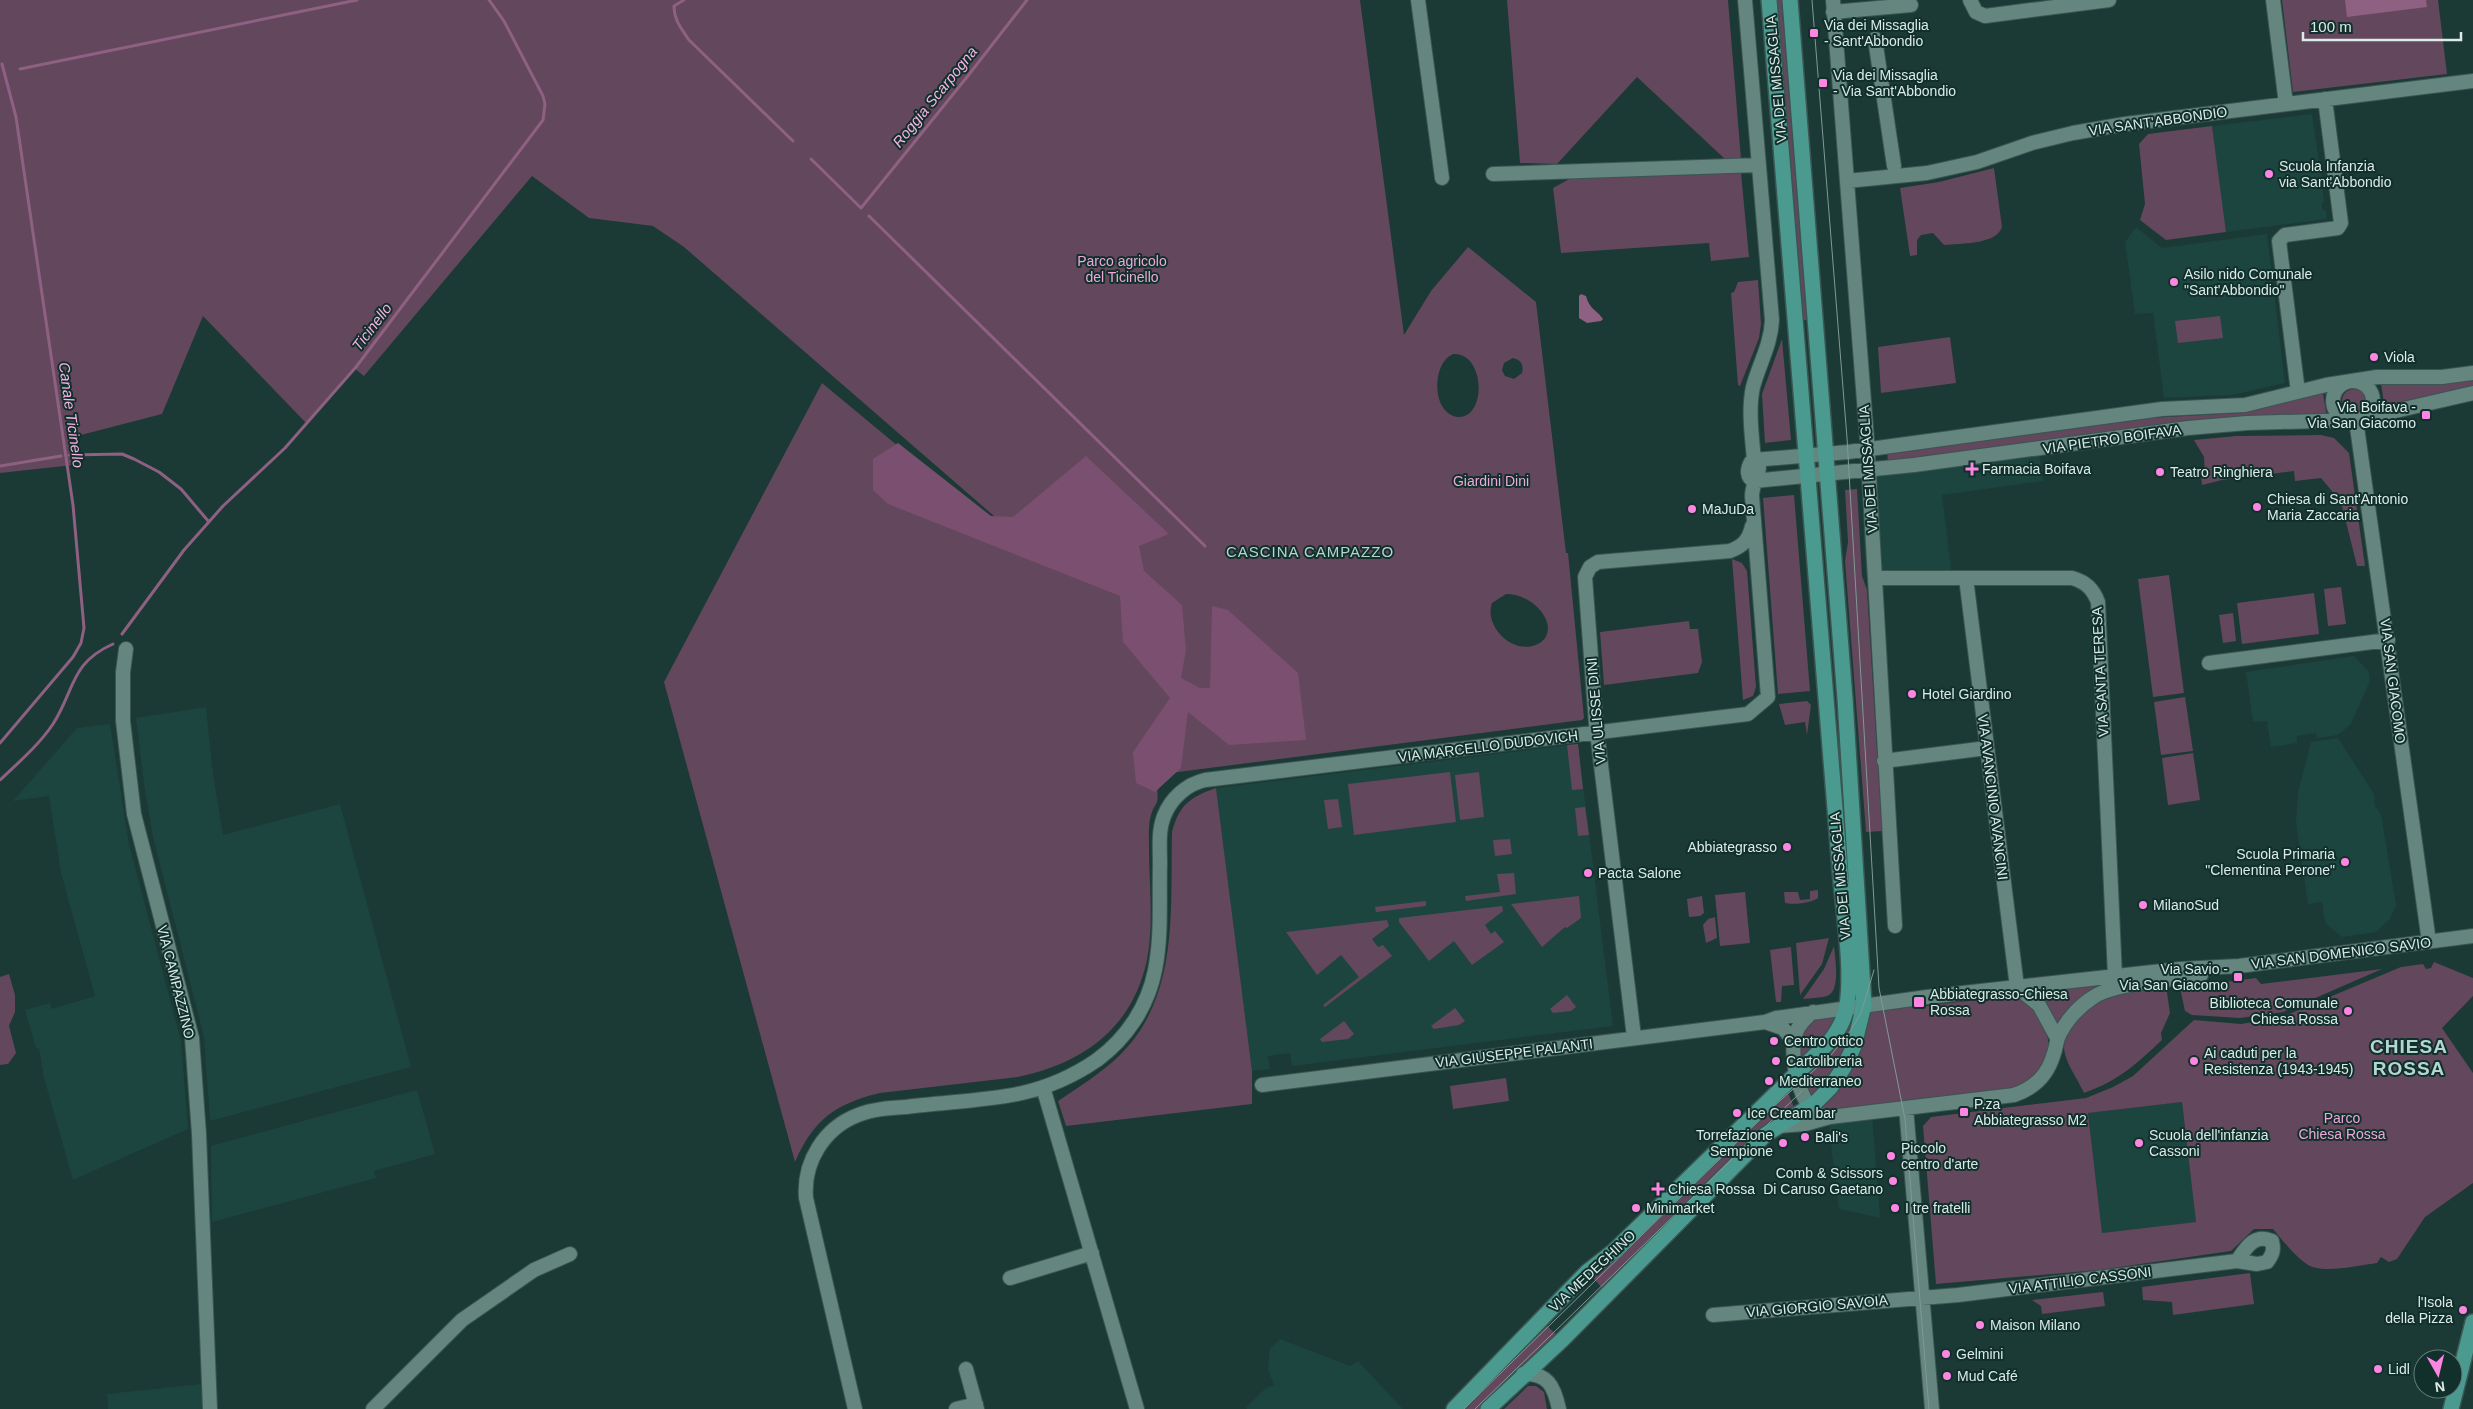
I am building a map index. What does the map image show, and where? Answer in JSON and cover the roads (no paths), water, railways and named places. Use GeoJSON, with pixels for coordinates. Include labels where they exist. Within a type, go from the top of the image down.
{"type":"FeatureCollection","features":[{"type":"Feature","properties":{"kind":"main road","name":"VIA DEI MISSAGLIA"},"geometry":{"type":"LineString","coordinates":[[1769,0],[1847,960],[1847,1006],[1842,1025],[1832,1040],[1797,1073]]}},
{"type":"Feature","properties":{"kind":"main road","name":"VIA DEI MISSAGLIA"},"geometry":{"type":"LineString","coordinates":[[1790,0],[1853,802],[1864,1005],[1854,1046],[1844,1067],[1830,1088],[1809,1106]]}},
{"type":"Feature","properties":{"kind":"main road","name":"VIA MEDEGHINO"},"geometry":{"type":"LineString","coordinates":[[1454,1409],[1587,1272],[1614,1251],[1797,1073]]}},
{"type":"Feature","properties":{"kind":"main road","name":"VIA MEDEGHINO"},"geometry":{"type":"LineString","coordinates":[[1488,1409],[1523,1374],[1563,1339],[1765,1135],[1809,1106]]}},
{"type":"Feature","properties":{"kind":"main road"},"geometry":{"type":"LineString","coordinates":[[2451,1409],[2473,1322]]}},
{"type":"Feature","properties":{"kind":"street"},"geometry":{"type":"LineString","coordinates":[[1418,0],[1442,178]]}},
{"type":"Feature","properties":{"kind":"street","name":"VIA DEI MISSAGLIA"},"geometry":{"type":"LineString","coordinates":[[1745,0],[1772,320],[1770,338],[1752,394],[1754,460],[1759,466],[1759,474],[1754,481],[1752,496],[1768,697],[1761,702]]}},
{"type":"Feature","properties":{"kind":"street"},"geometry":{"type":"LineString","coordinates":[[1970,0],[1976,12],[1985,16],[2109,0]]}},
{"type":"Feature","properties":{"kind":"street"},"geometry":{"type":"LineString","coordinates":[[2273,0],[2286,104]]}},
{"type":"Feature","properties":{"kind":"street","name":"VIA DEI MISSAGLIA"},"geometry":{"type":"LineString","coordinates":[[1895,926],[1867,450],[1833,6],[1911,5]]}},
{"type":"Feature","properties":{"kind":"street"},"geometry":{"type":"LineString","coordinates":[[1874,39],[1894,166]]}},
{"type":"Feature","properties":{"kind":"street","name":"VIA SANT'ABBONDIO"},"geometry":{"type":"LineString","coordinates":[[1847,181],[1927,173],[1977,162],[2032,143],[2073,133],[2125,124],[2473,81]]}},
{"type":"Feature","properties":{"kind":"street"},"geometry":{"type":"LineString","coordinates":[[2298,392],[2278,241],[2285,234],[2338,228],[2342,220],[2325,99]]}},
{"type":"Feature","properties":{"kind":"street"},"geometry":{"type":"LineString","coordinates":[[1493,174],[1759,165]]}},
{"type":"Feature","properties":{"kind":"street","name":"VIA PIETRO BOIFAVA"},"geometry":{"type":"LineString","coordinates":[[1827,455],[2162,409],[2245,405],[2298,392],[2377,377],[2442,377],[2473,373]]}},
{"type":"Feature","properties":{"kind":"street"},"geometry":{"type":"LineString","coordinates":[[2350,381],[2366,385],[2373,400],[2370,411],[2362,419],[2344,419],[2336,410],[2334,404],[2335,392],[2344,383],[2350,381]]}},
{"type":"Feature","properties":{"kind":"street","name":"VIA PIETRO BOIFAVA"},"geometry":{"type":"LineString","coordinates":[[1828,475],[2188,428],[2247,423],[2356,420],[2473,393]]}},
{"type":"Feature","properties":{"kind":"street","name":"VIA SAN GIACOMO"},"geometry":{"type":"LineString","coordinates":[[2356,420],[2429,942]]}},
{"type":"Feature","properties":{"kind":"street"},"geometry":{"type":"LineString","coordinates":[[1754,460],[1827,455]]}},
{"type":"Feature","properties":{"kind":"street"},"geometry":{"type":"LineString","coordinates":[[1754,481],[1828,475]]}},
{"type":"Feature","properties":{"kind":"street"},"geometry":{"type":"LineString","coordinates":[[1730,551],[1738,548],[1746,541],[1754,521]]}},
{"type":"Feature","properties":{"kind":"street","name":"VIA DEI MISSAGLIA"},"geometry":{"type":"LineString","coordinates":[[1730,551],[1748,558],[1755,566],[1758,580]]}},
{"type":"Feature","properties":{"kind":"street","name":"VIA ULISSE DINI"},"geometry":{"type":"LineString","coordinates":[[1634,1037],[1597,733],[1585,577],[1594,564],[1604,561],[1730,551]]}},
{"type":"Feature","properties":{"kind":"street","name":"VIA SANTA TERESA"},"geometry":{"type":"LineString","coordinates":[[1875,578],[2072,578],[2088,586],[2097,601],[2116,982]]}},
{"type":"Feature","properties":{"kind":"street","name":"VIA AVANCINIO AVANCINI"},"geometry":{"type":"LineString","coordinates":[[1966,578],[2017,987]]}},
{"type":"Feature","properties":{"kind":"street"},"geometry":{"type":"LineString","coordinates":[[2209,663],[2388,640]]}},
{"type":"Feature","properties":{"kind":"street","name":"VIA CAMPAZZINO"},"geometry":{"type":"LineString","coordinates":[[126,649],[123,672],[123,721],[134,814],[192,1038],[200,1154],[210,1409]]}},
{"type":"Feature","properties":{"kind":"street","name":"VIA MARCELLO DUDOVICH"},"geometry":{"type":"LineString","coordinates":[[855,1409],[806,1198],[808,1173],[818,1148],[827,1135],[840,1124],[869,1111],[1021,1094],[1043,1088],[1083,1069],[1109,1051],[1128,1030],[1141,1010],[1151,984],[1158,951],[1160,832],[1164,816],[1182,792],[1196,783],[1210,779],[1748,714],[1761,702]]}},
{"type":"Feature","properties":{"kind":"street"},"geometry":{"type":"LineString","coordinates":[[1884,761],[1987,748]]}},
{"type":"Feature","properties":{"kind":"street","name":"VIA SAN DOMENICO SAVIO"},"geometry":{"type":"LineString","coordinates":[[1864,1005],[2017,987],[2116,982],[2473,936]]}},
{"type":"Feature","properties":{"kind":"street","name":"VIA SAN DOMENICO SAVIO"},"geometry":{"type":"LineString","coordinates":[[2444,940],[2473,946]]}},
{"type":"Feature","properties":{"kind":"street"},"geometry":{"type":"LineString","coordinates":[[1777,1126],[1805,1124],[1830,1117],[2014,1095],[2022,1092],[2038,1082],[2047,1071],[2058,1038],[2069,1019],[2093,997],[2116,982]]}},
{"type":"Feature","properties":{"kind":"street"},"geometry":{"type":"LineString","coordinates":[[2017,987],[2039,1005],[2058,1038]]}},
{"type":"Feature","properties":{"kind":"street","name":"VIA GIUSEPPE PALANTI"},"geometry":{"type":"LineString","coordinates":[[1262,1085],[1765,1022],[1776,1018],[1864,1005]]}},
{"type":"Feature","properties":{"kind":"street"},"geometry":{"type":"LineString","coordinates":[[1813,1012],[1800,1025],[1794,1042],[1797,1073],[1801,1092],[1809,1106],[1816,1113],[1830,1117]]}},
{"type":"Feature","properties":{"kind":"street"},"geometry":{"type":"LineString","coordinates":[[1765,1022],[1783,1028],[1794,1042]]}},
{"type":"Feature","properties":{"kind":"street"},"geometry":{"type":"LineString","coordinates":[[1043,1088],[1137,1409]]}},
{"type":"Feature","properties":{"kind":"street"},"geometry":{"type":"LineString","coordinates":[[1906,1108],[1932,1409]]}},
{"type":"Feature","properties":{"kind":"street"},"geometry":{"type":"LineString","coordinates":[[1010,1278],[1092,1253]]}},
{"type":"Feature","properties":{"kind":"street"},"geometry":{"type":"LineString","coordinates":[[373,1409],[462,1320],[534,1270],[570,1254]]}},
{"type":"Feature","properties":{"kind":"street","name":"VIA ATTILIO CASSONI"},"geometry":{"type":"LineString","coordinates":[[1922,1297],[1958,1295],[2237,1261]]}},
{"type":"Feature","properties":{"kind":"street","name":"VIA GIORGIO SAVOIA"},"geometry":{"type":"LineString","coordinates":[[1713,1315],[1922,1297]]}},
{"type":"Feature","properties":{"kind":"street"},"geometry":{"type":"LineString","coordinates":[[956,1409],[976,1406],[966,1369]]}},
{"type":"Feature","properties":{"kind":"street"},"geometry":{"type":"LineString","coordinates":[[1523,1374],[1534,1373],[1542,1376],[1554,1393],[1559,1409]]}},
{"type":"Feature","properties":{"kind":"waterway"},"geometry":{"type":"LineString","coordinates":[[20,69],[357,0]]}},
{"type":"Feature","properties":{"kind":"waterway","name":"Ticinello"},"geometry":{"type":"LineString","coordinates":[[122,634],[184,550],[223,506],[285,448],[356,367],[543,120],[545,104],[543,96],[504,21],[489,0]]}},
{"type":"Feature","properties":{"kind":"waterway"},"geometry":{"type":"LineString","coordinates":[[684,0],[674,6],[674,11],[678,24],[689,40],[793,141]]}},
{"type":"Feature","properties":{"kind":"waterway","name":"Roggia Scarpogna"},"geometry":{"type":"LineString","coordinates":[[811,159],[861,208],[1027,0]]}},
{"type":"Feature","properties":{"kind":"waterway","name":"Canale Ticinello"},"geometry":{"type":"LineString","coordinates":[[0,743],[73,657],[81,643],[84,628],[73,505],[16,117],[2,64]]}},
{"type":"Feature","properties":{"kind":"waterway"},"geometry":{"type":"LineString","coordinates":[[869,216],[1205,546]]}},
{"type":"Feature","properties":{"kind":"waterway"},"geometry":{"type":"LineString","coordinates":[[69,455],[122,454],[134,459],[159,472],[181,489],[209,522]]}},
{"type":"Feature","properties":{"kind":"waterway"},"geometry":{"type":"LineString","coordinates":[[0,466],[61,456]]}},
{"type":"Feature","properties":{"kind":"waterway"},"geometry":{"type":"LineString","coordinates":[[0,780],[28,754],[53,724],[81,669],[99,651],[113,644]]}},
{"type":"Feature","properties":{"kind":"tram line"},"geometry":{"type":"LineString","coordinates":[[1812,0],[1847,438],[1879,988],[1905,1119],[1929,1409]]}},
{"type":"Feature","properties":{"kind":"tram line"},"geometry":{"type":"LineString","coordinates":[[1464,1409],[1772,1108],[1831,1055],[1851,1030],[1861,1013],[1874,970]]}},
{"type":"Feature","properties":{"kind":"tram line"},"geometry":{"type":"LineString","coordinates":[[1475,1409],[1802,1091]]}},
{"type":"Feature","properties":{"kind":"place","name":"Via dei Missaglia - Sant'Abbondio"},"geometry":{"type":"Point","coordinates":[1814,33]}},
{"type":"Feature","properties":{"kind":"place","name":"Via dei Missaglia - Via Sant'Abbondio"},"geometry":{"type":"Point","coordinates":[1823,83]}},
{"type":"Feature","properties":{"kind":"place","name":"Scuola Infanzia via Sant'Abbondio"},"geometry":{"type":"Point","coordinates":[2269,174]}},
{"type":"Feature","properties":{"kind":"place","name":"Asilo nido Comunale \"Sant'Abbondio\""},"geometry":{"type":"Point","coordinates":[2174,282]}},
{"type":"Feature","properties":{"kind":"place","name":"Viola"},"geometry":{"type":"Point","coordinates":[2374,357]}},
{"type":"Feature","properties":{"kind":"place","name":"Via Boifava - Via San Giacomo"},"geometry":{"type":"Point","coordinates":[2426,415]}},
{"type":"Feature","properties":{"kind":"place","name":"Farmacia Boifava"},"geometry":{"type":"Point","coordinates":[1972,469]}},
{"type":"Feature","properties":{"kind":"place","name":"Teatro Ringhiera"},"geometry":{"type":"Point","coordinates":[2160,472]}},
{"type":"Feature","properties":{"kind":"place","name":"Chiesa di Sant'Antonio Maria Zaccaria"},"geometry":{"type":"Point","coordinates":[2257,507]}},
{"type":"Feature","properties":{"kind":"place","name":"MaJuDa"},"geometry":{"type":"Point","coordinates":[1692,509]}},
{"type":"Feature","properties":{"kind":"place","name":"Hotel Giardino"},"geometry":{"type":"Point","coordinates":[1912,694]}},
{"type":"Feature","properties":{"kind":"place","name":"Abbiategrasso"},"geometry":{"type":"Point","coordinates":[1787,847]}},
{"type":"Feature","properties":{"kind":"place","name":"Scuola Primaria \"Clementina Perone\""},"geometry":{"type":"Point","coordinates":[2345,862]}},
{"type":"Feature","properties":{"kind":"place","name":"Pacta Salone"},"geometry":{"type":"Point","coordinates":[1588,873]}},
{"type":"Feature","properties":{"kind":"place","name":"MilanoSud"},"geometry":{"type":"Point","coordinates":[2143,905]}},
{"type":"Feature","properties":{"kind":"place","name":"Via Savio - Via San Giacomo"},"geometry":{"type":"Point","coordinates":[2238,977]}},
{"type":"Feature","properties":{"kind":"place","name":"Abbiategrasso-Chiesa Rossa"},"geometry":{"type":"Point","coordinates":[1919,1002]}},
{"type":"Feature","properties":{"kind":"place","name":"Biblioteca Comunale Chiesa Rossa"},"geometry":{"type":"Point","coordinates":[2348,1011]}},
{"type":"Feature","properties":{"kind":"place","name":"Centro ottico"},"geometry":{"type":"Point","coordinates":[1774,1041]}},
{"type":"Feature","properties":{"kind":"place","name":"Cartolibreria"},"geometry":{"type":"Point","coordinates":[1776,1061]}},
{"type":"Feature","properties":{"kind":"place","name":"Ai caduti per la Resistenza (1943-1945)"},"geometry":{"type":"Point","coordinates":[2194,1061]}},
{"type":"Feature","properties":{"kind":"place","name":"Mediterraneo"},"geometry":{"type":"Point","coordinates":[1769,1081]}},
{"type":"Feature","properties":{"kind":"place","name":"P.za Abbiategrasso M2"},"geometry":{"type":"Point","coordinates":[1964,1112]}},
{"type":"Feature","properties":{"kind":"place","name":"Ice Cream bar"},"geometry":{"type":"Point","coordinates":[1737,1113]}},
{"type":"Feature","properties":{"kind":"place","name":"Bali's"},"geometry":{"type":"Point","coordinates":[1805,1137]}},
{"type":"Feature","properties":{"kind":"place","name":"Torrefazione Sempione"},"geometry":{"type":"Point","coordinates":[1783,1143]}},
{"type":"Feature","properties":{"kind":"place","name":"Scuola dell'infanzia Cassoni"},"geometry":{"type":"Point","coordinates":[2139,1143]}},
{"type":"Feature","properties":{"kind":"place","name":"Piccolo centro d'arte"},"geometry":{"type":"Point","coordinates":[1891,1156]}},
{"type":"Feature","properties":{"kind":"place","name":"Comb & Scissors Di Caruso Gaetano"},"geometry":{"type":"Point","coordinates":[1893,1181]}},
{"type":"Feature","properties":{"kind":"place","name":"Chiesa Rossa"},"geometry":{"type":"Point","coordinates":[1658,1189]}},
{"type":"Feature","properties":{"kind":"place","name":"Minimarket"},"geometry":{"type":"Point","coordinates":[1636,1208]}},
{"type":"Feature","properties":{"kind":"place","name":"I tre fratelli"},"geometry":{"type":"Point","coordinates":[1895,1208]}},
{"type":"Feature","properties":{"kind":"place","name":"l'Isola della Pizza"},"geometry":{"type":"Point","coordinates":[2463,1310]}},
{"type":"Feature","properties":{"kind":"place","name":"Maison Milano"},"geometry":{"type":"Point","coordinates":[1980,1325]}},
{"type":"Feature","properties":{"kind":"place","name":"Gelmini"},"geometry":{"type":"Point","coordinates":[1946,1354]}},
{"type":"Feature","properties":{"kind":"place","name":"Lidl"},"geometry":{"type":"Point","coordinates":[2378,1369]}},
{"type":"Feature","properties":{"kind":"place","name":"Mud Café"},"geometry":{"type":"Point","coordinates":[1947,1376]}},
{"type":"Feature","properties":{"kind":"district","name":"CASCINA CAMPAZZO"},"geometry":{"type":"Point","coordinates":[1310,552]}},
{"type":"Feature","properties":{"kind":"district","name":"CHIESA ROSSA"},"geometry":{"type":"Point","coordinates":[2409,1057]}},
{"type":"Feature","properties":{"kind":"park label","name":"Parco agricolo del Ticinello"},"geometry":{"type":"Point","coordinates":[1122,270]}},
{"type":"Feature","properties":{"kind":"park label","name":"Giardini Dini"},"geometry":{"type":"Point","coordinates":[1491,481]}},
{"type":"Feature","properties":{"kind":"park label","name":"Parco Chiesa Rossa"},"geometry":{"type":"Point","coordinates":[2342,1126]}}]}
